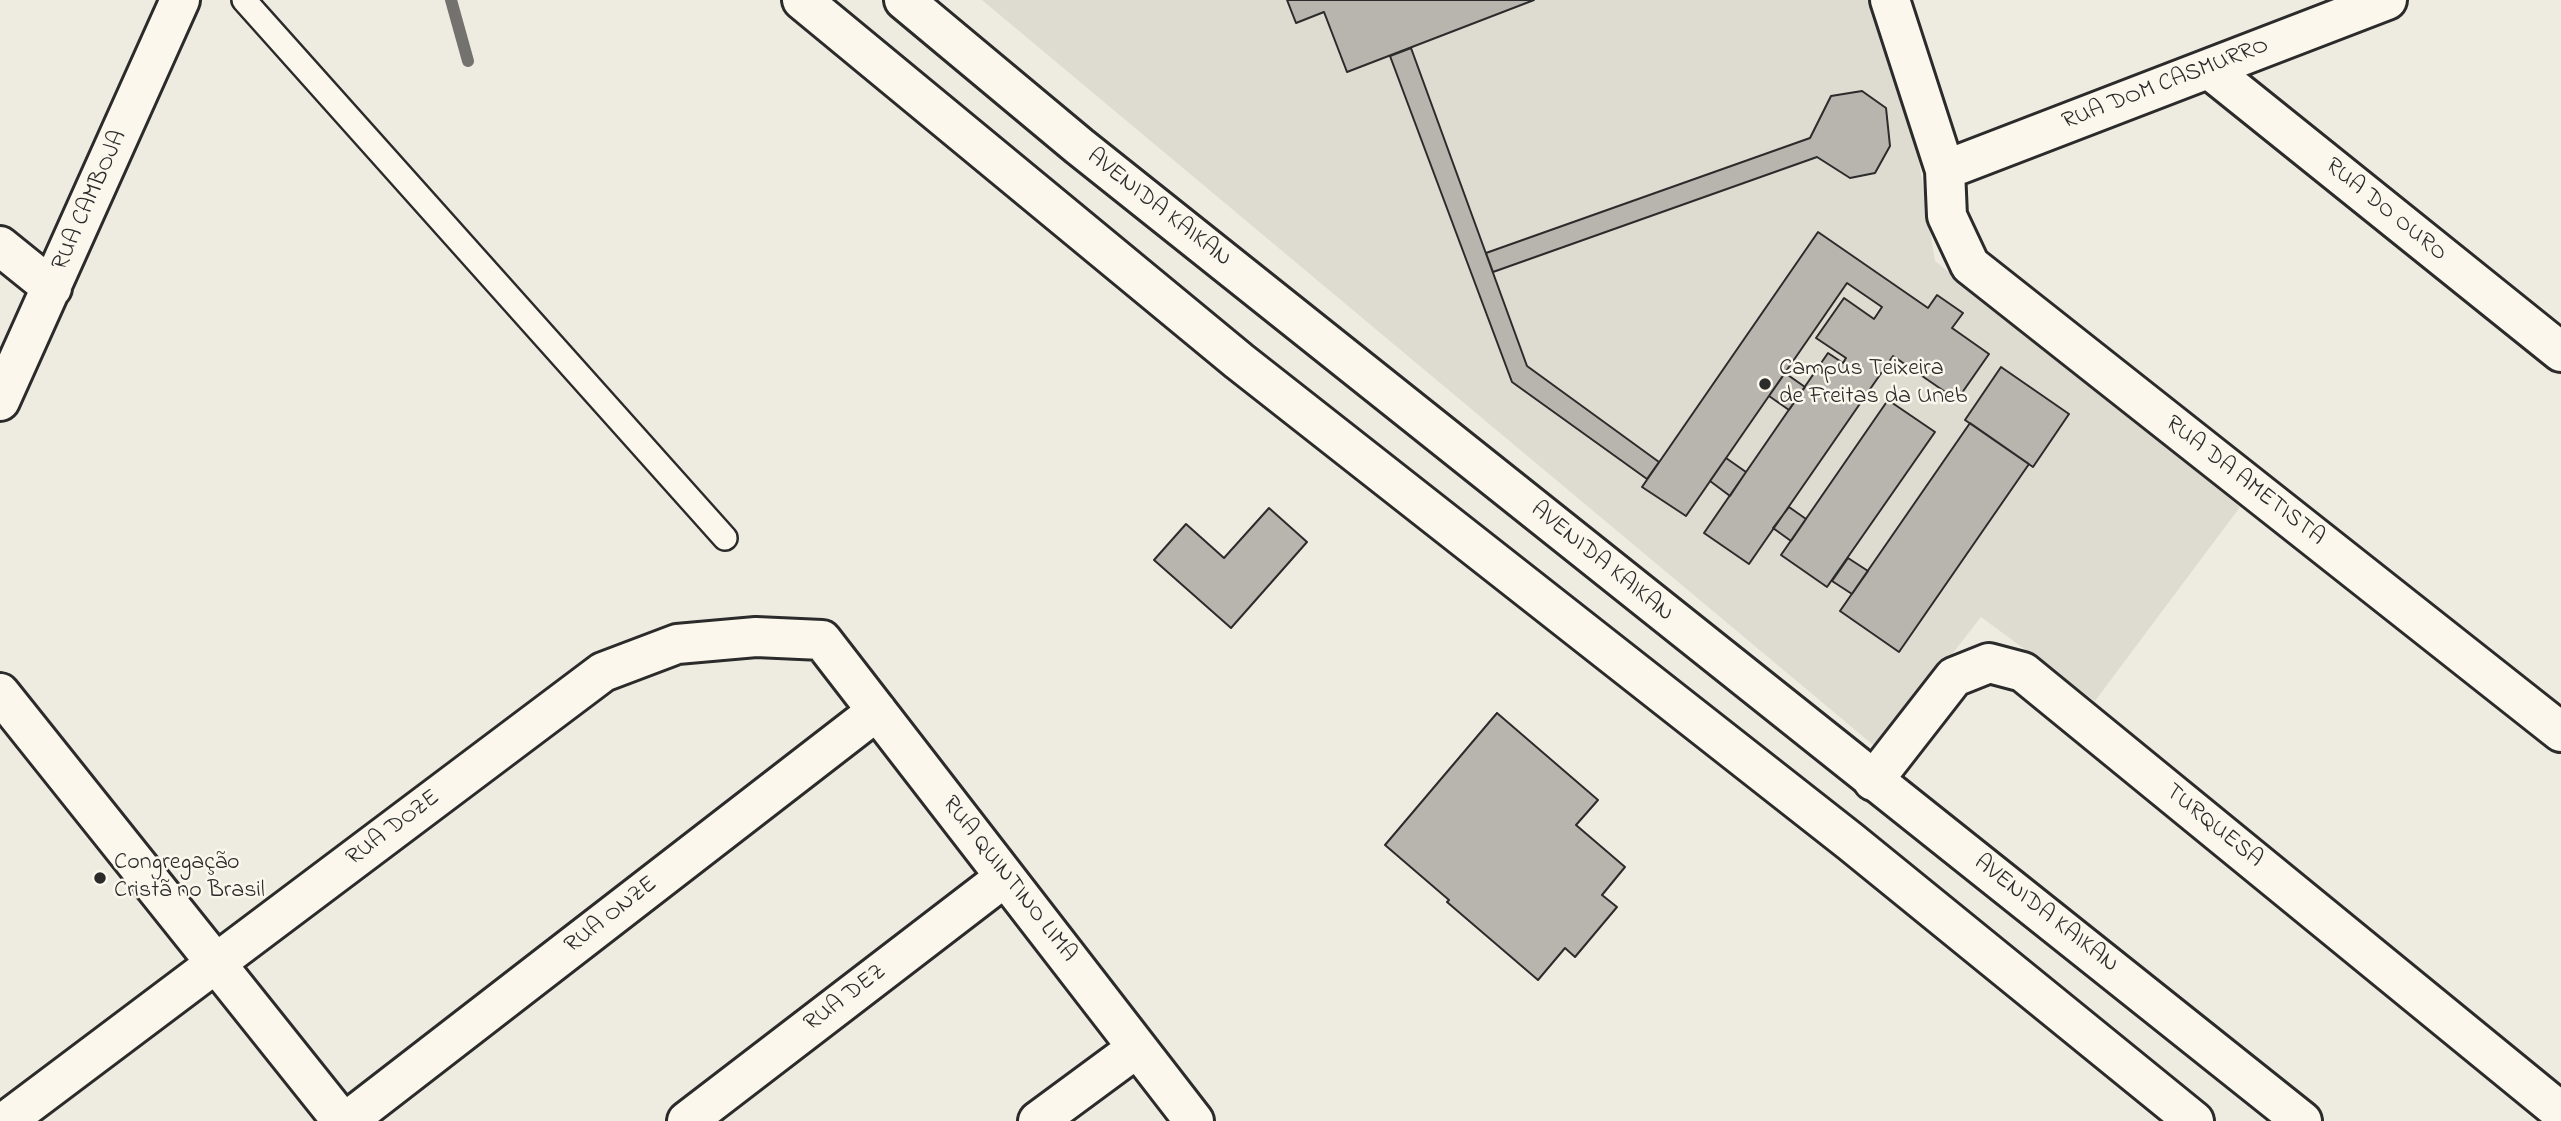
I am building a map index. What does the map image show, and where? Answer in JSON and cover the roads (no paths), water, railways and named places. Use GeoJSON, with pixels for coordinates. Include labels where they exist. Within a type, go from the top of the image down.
{"type":"FeatureCollection","features":[{"type":"Feature","properties":{"kind":"street","name":"RUA CAMBOJA"},"geometry":{"type":"LineString","coordinates":[[0,401],[180,0]]}},
{"type":"Feature","properties":{"kind":"street"},"geometry":{"type":"LineString","coordinates":[[802,0],[1239,361],[1851,842],[2194,1121]]}},
{"type":"Feature","properties":{"kind":"street","name":"AVENIDA KAIKAN"},"geometry":{"type":"LineString","coordinates":[[904,0],[1079,146],[2302,1121]]}},
{"type":"Feature","properties":{"kind":"street"},"geometry":{"type":"LineString","coordinates":[[1891,0],[1945,170]]}},
{"type":"Feature","properties":{"kind":"street","name":"RUA DOM CASMURRO"},"geometry":{"type":"LineString","coordinates":[[1945,170],[2387,0]]}},
{"type":"Feature","properties":{"kind":"street","name":"RUA DO OURO"},"geometry":{"type":"LineString","coordinates":[[2209,69],[2561,352]]}},
{"type":"Feature","properties":{"kind":"street","name":"RUA DA AMETISTA"},"geometry":{"type":"LineString","coordinates":[[1945,170],[1947,216],[1970,265],[2561,732]]}},
{"type":"Feature","properties":{"kind":"street"},"geometry":{"type":"LineString","coordinates":[[0,246],[52,288]]}},
{"type":"Feature","properties":{"kind":"street","name":"RUA DOZE"},"geometry":{"type":"LineString","coordinates":[[6,1121],[603,672],[677,644],[756,637],[822,640]]}},
{"type":"Feature","properties":{"kind":"street","name":"RUA QUINTINO LIMA"},"geometry":{"type":"LineString","coordinates":[[822,640],[1194,1121]]}},
{"type":"Feature","properties":{"kind":"street","name":"TURQUESA"},"geometry":{"type":"LineString","coordinates":[[1873,781],[1954,677],[1989,663],[2023,672],[2561,1112]]}},
{"type":"Feature","properties":{"kind":"street"},"geometry":{"type":"LineString","coordinates":[[0,693],[344,1121]]}},
{"type":"Feature","properties":{"kind":"street","name":"RUA ONZE"},"geometry":{"type":"LineString","coordinates":[[344,1121],[877,711]]}},
{"type":"Feature","properties":{"kind":"street","name":"RUA DEZ"},"geometry":{"type":"LineString","coordinates":[[687,1121],[1005,877]]}},
{"type":"Feature","properties":{"kind":"street"},"geometry":{"type":"LineString","coordinates":[[1038,1121],[1138,1048]]}},
{"type":"Feature","properties":{"kind":"lane"},"geometry":{"type":"LineString","coordinates":[[244,0],[725,538]]}},
{"type":"Feature","properties":{"kind":"waterway"},"geometry":{"type":"LineString","coordinates":[[451,0],[468,61]]}},
{"type":"Feature","properties":{"kind":"place","name":"Campus Teixeira de Freitas da Uneb"},"geometry":{"type":"Point","coordinates":[1765,384]}},
{"type":"Feature","properties":{"kind":"place","name":"Congregação Cristã no Brasil"},"geometry":{"type":"Point","coordinates":[100,878]}}]}
